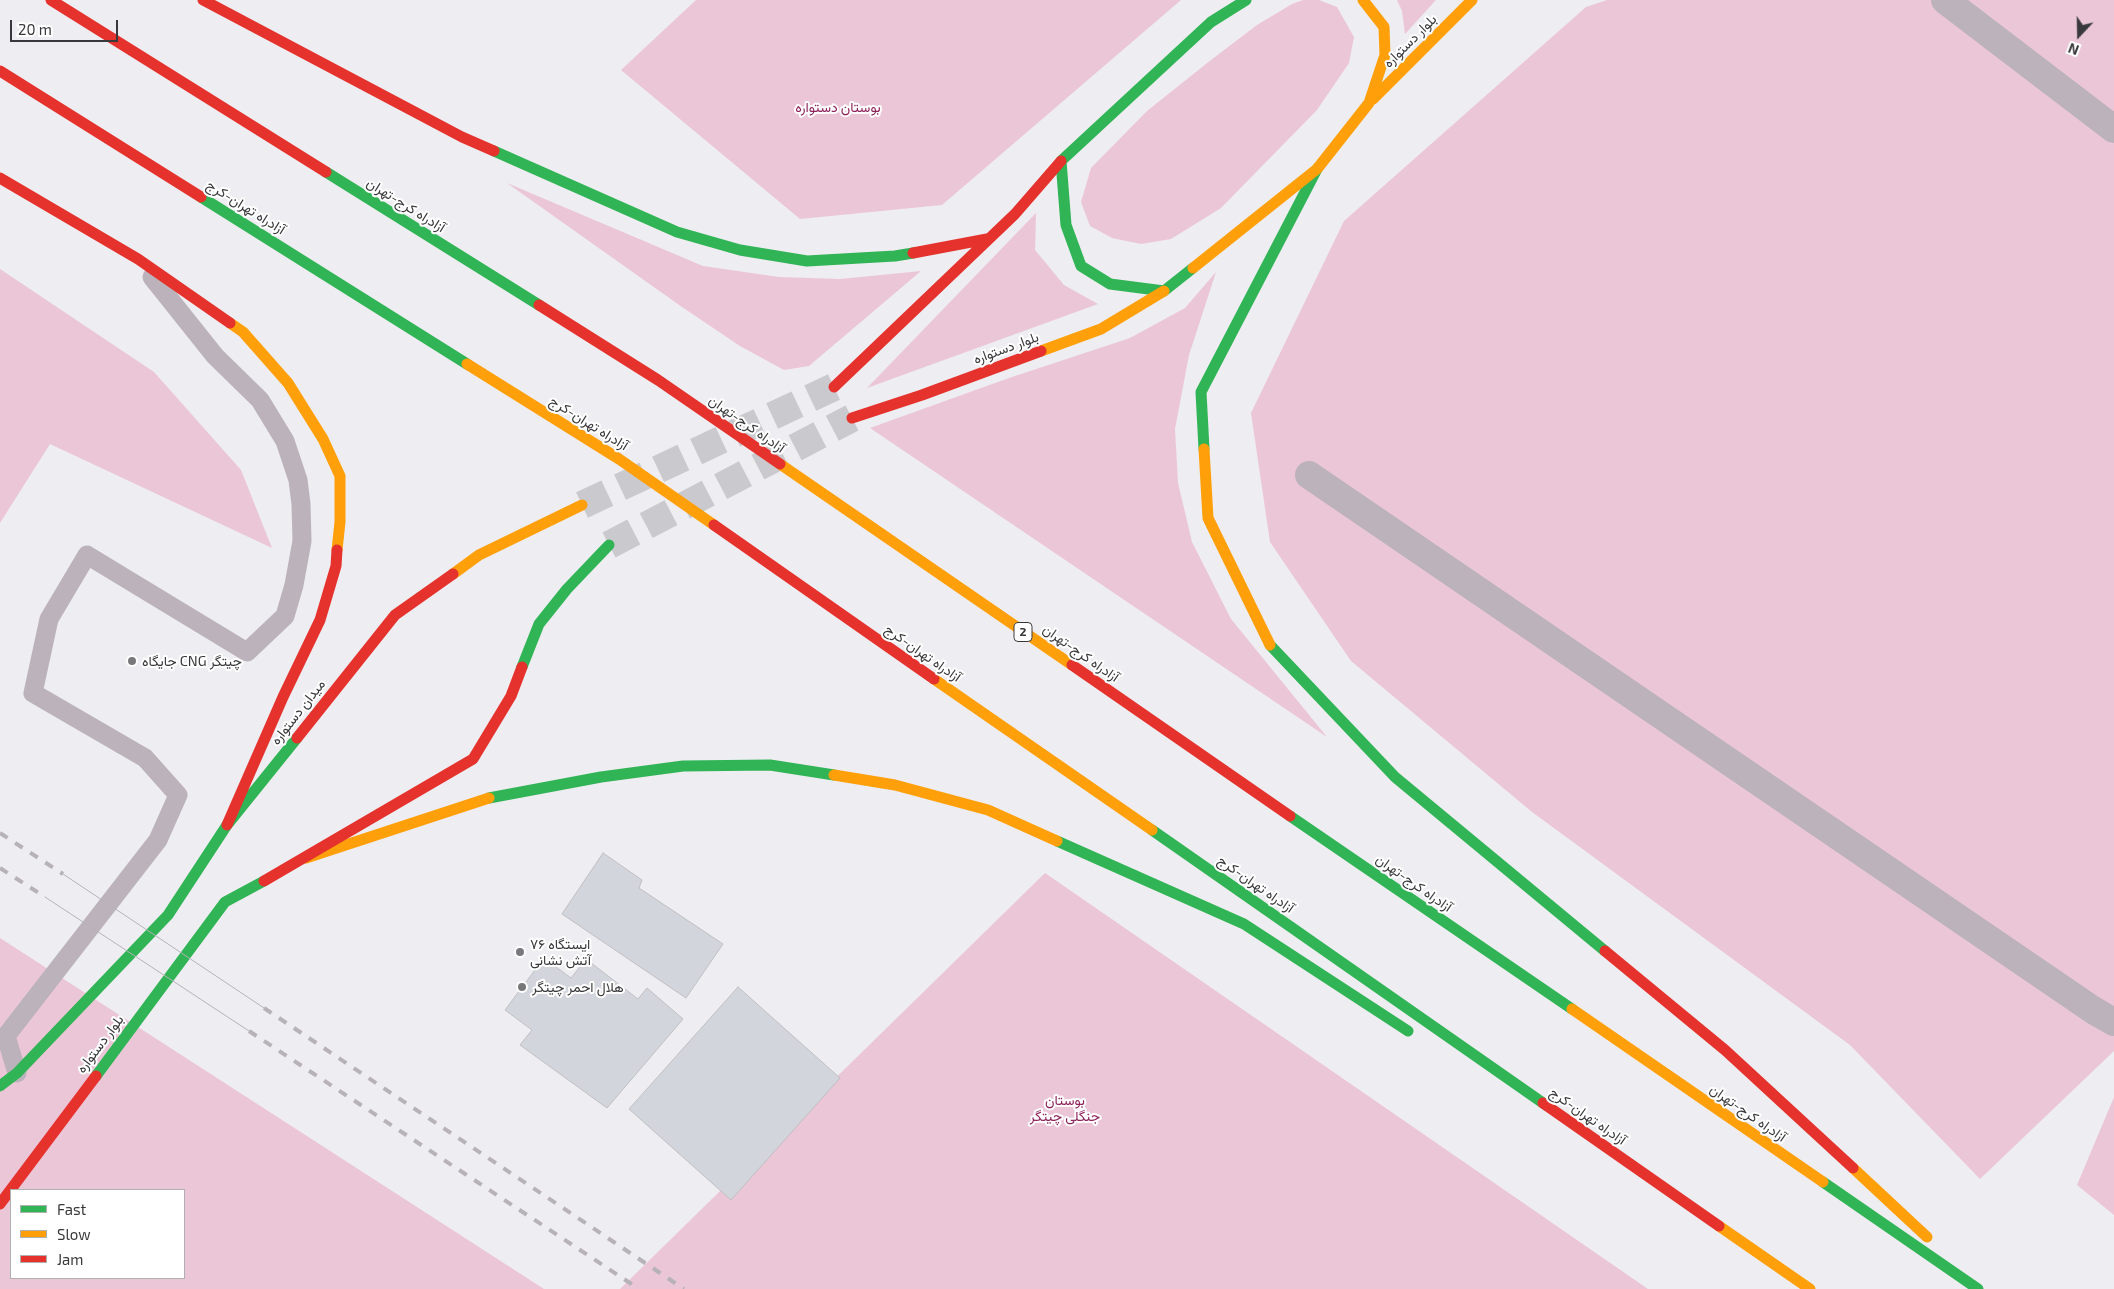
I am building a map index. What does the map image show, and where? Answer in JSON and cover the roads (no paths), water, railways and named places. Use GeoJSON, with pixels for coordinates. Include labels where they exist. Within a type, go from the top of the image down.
{"type":"FeatureCollection","features":[{"type":"Feature","properties":{"kind":"main road","name":"آزادراه کرج-تهران"},"geometry":{"type":"LineString","coordinates":[[51,0],[658,380],[1978,1289]]}},
{"type":"Feature","properties":{"kind":"main road"},"geometry":{"type":"LineString","coordinates":[[203,0],[462,137],[677,232],[740,250],[807,261],[895,256],[988,239]]}},
{"type":"Feature","properties":{"kind":"main road"},"geometry":{"type":"LineString","coordinates":[[834,387],[1015,214],[1062,162],[1211,22],[1246,0]]}},
{"type":"Feature","properties":{"kind":"main road"},"geometry":{"type":"LineString","coordinates":[[1363,0],[1384,27],[1385,55],[1369,103],[1317,169],[1201,392],[1208,518],[1268,643],[1395,777],[1725,1050],[1983,1289]]}},
{"type":"Feature","properties":{"kind":"main road","name":"بلوار دستواره"},"geometry":{"type":"LineString","coordinates":[[1369,103],[1472,0]]}},
{"type":"Feature","properties":{"kind":"main road","name":"آزادراه تهران-کرج"},"geometry":{"type":"LineString","coordinates":[[0,71],[619,459],[1810,1289]]}},
{"type":"Feature","properties":{"kind":"main road"},"geometry":{"type":"LineString","coordinates":[[1062,162],[1066,225],[1081,266],[1110,284],[1164,290]]}},
{"type":"Feature","properties":{"kind":"main road","name":"بلوار دستواره"},"geometry":{"type":"LineString","coordinates":[[852,418],[922,395],[1100,329],[1164,290],[1317,169]]}},
{"type":"Feature","properties":{"kind":"main road"},"geometry":{"type":"LineString","coordinates":[[0,178],[138,260],[243,332],[288,384],[322,439],[340,476],[340,522],[336,566],[320,620],[283,697],[227,825]]}},
{"type":"Feature","properties":{"kind":"main road","name":"میدان دستواره"},"geometry":{"type":"LineString","coordinates":[[17,1073],[168,915],[227,825],[395,615],[479,555],[582,505]]}},
{"type":"Feature","properties":{"kind":"main road"},"geometry":{"type":"LineString","coordinates":[[306,858],[473,759],[511,696],[539,624],[566,589],[609,545]]}},
{"type":"Feature","properties":{"kind":"main road"},"geometry":{"type":"LineString","coordinates":[[306,858],[491,797],[601,777],[683,766],[770,765],[894,785],[997,814],[1244,924],[1420,1039]]}},
{"type":"Feature","properties":{"kind":"main road","name":"بلوار دستواره"},"geometry":{"type":"LineString","coordinates":[[11,1189],[225,902],[306,858]]}},
{"type":"Feature","properties":{"kind":"main road"},"geometry":{"type":"LineString","coordinates":[[0,1086],[17,1073]]}},
{"type":"Feature","properties":{"kind":"main road"},"geometry":{"type":"LineString","coordinates":[[1563,1131],[1806,1289]]}},
{"type":"Feature","properties":{"kind":"main road","name":"بلوار دستواره"},"geometry":{"type":"LineString","coordinates":[[0,1204],[10,1191]]}},
{"type":"Feature","properties":{"kind":"street"},"geometry":{"type":"LineString","coordinates":[[1945,0],[2114,129]]}},
{"type":"Feature","properties":{"kind":"street"},"geometry":{"type":"LineString","coordinates":[[1309,475],[2093,1010],[2114,1022]]}},
{"type":"Feature","properties":{"kind":"lane"},"geometry":{"type":"LineString","coordinates":[[17,1073],[6,1036],[158,840],[178,796],[145,758],[33,693],[49,619],[87,555],[247,652],[285,616],[294,585],[302,541],[298,480],[285,440],[260,400],[215,356],[138,260]]}},
{"type":"Feature","properties":{"kind":"tunnel"},"geometry":{"type":"LineString","coordinates":[[582,505],[834,387]]}},
{"type":"Feature","properties":{"kind":"tunnel"},"geometry":{"type":"LineString","coordinates":[[609,545],[852,418]]}},
{"type":"Feature","properties":{"kind":"tram line"},"geometry":{"type":"LineString","coordinates":[[63,874],[264,1008]]}},
{"type":"Feature","properties":{"kind":"tram line"},"geometry":{"type":"LineString","coordinates":[[45,897],[249,1031]]}},
{"type":"Feature","properties":{"kind":"railway"},"geometry":{"type":"LineString","coordinates":[[0,833],[63,874]]}},
{"type":"Feature","properties":{"kind":"railway"},"geometry":{"type":"LineString","coordinates":[[0,868],[45,897]]}},
{"type":"Feature","properties":{"kind":"railway"},"geometry":{"type":"LineString","coordinates":[[264,1008],[684,1289]]}},
{"type":"Feature","properties":{"kind":"railway"},"geometry":{"type":"LineString","coordinates":[[249,1031],[639,1289]]}},
{"type":"Feature","properties":{"kind":"place","name":"جایگاه CNG چیتگر"},"geometry":{"type":"Point","coordinates":[132,661]}},
{"type":"Feature","properties":{"kind":"place","name":"ایستگاه ۷۶ آتش نشانی"},"geometry":{"type":"Point","coordinates":[520,952]}},
{"type":"Feature","properties":{"kind":"place","name":"هلال احمر چیتگر"},"geometry":{"type":"Point","coordinates":[522,987]}},
{"type":"Feature","properties":{"kind":"park label","name":"بوستان دستواره"},"geometry":{"type":"Point","coordinates":[838,107]}},
{"type":"Feature","properties":{"kind":"park label","name":"بوستان جنگلی چیتگر"},"geometry":{"type":"Point","coordinates":[1065,1108]}}]}
